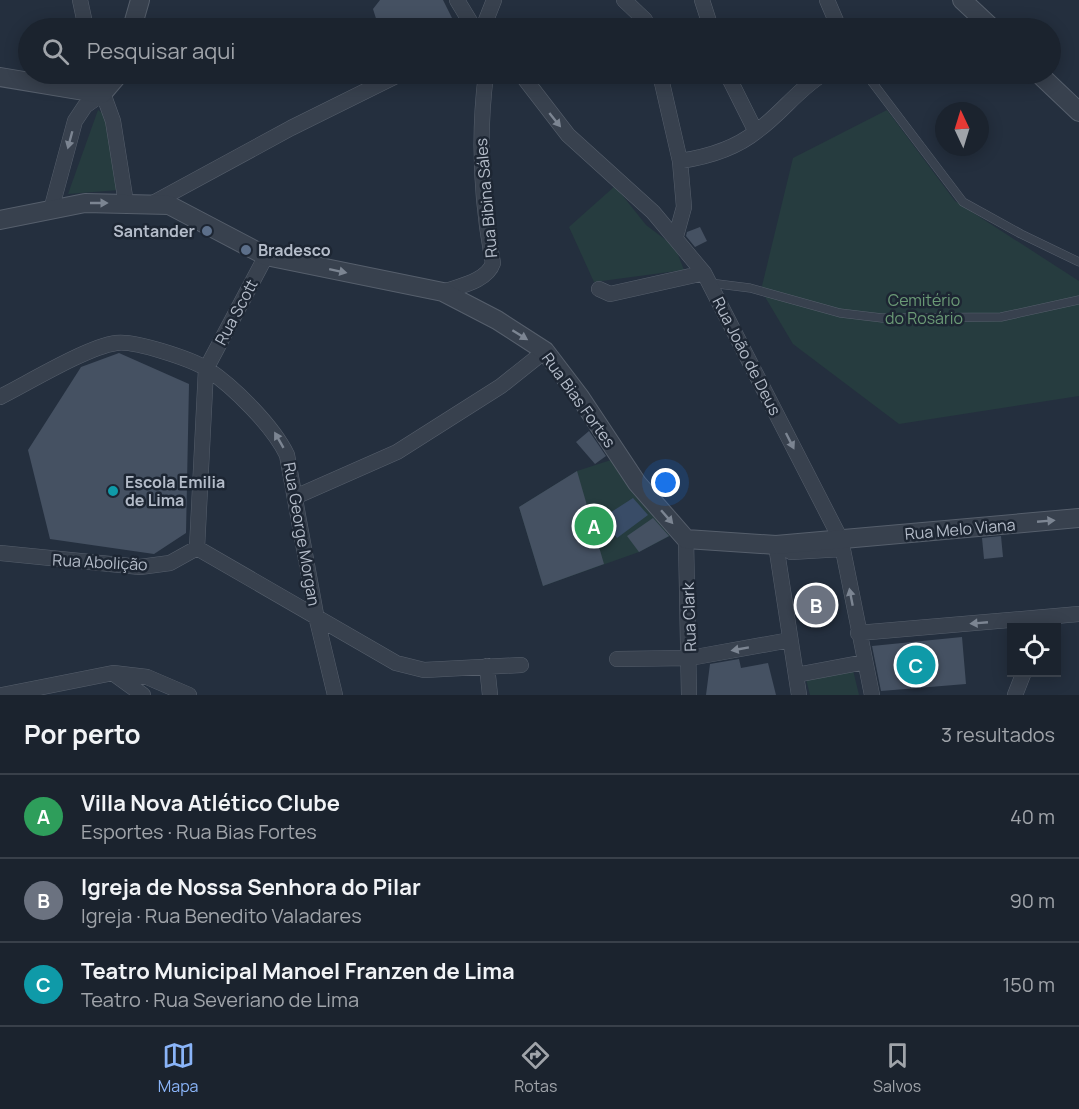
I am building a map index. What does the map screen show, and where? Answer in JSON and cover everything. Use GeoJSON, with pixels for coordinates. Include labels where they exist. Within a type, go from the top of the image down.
{"type":"FeatureCollection","features":[{"type":"Feature","properties":{"kind":"street"},"geometry":{"type":"LineString","coordinates":[[80,0],[84,18]]}},
{"type":"Feature","properties":{"kind":"street"},"geometry":{"type":"LineString","coordinates":[[135,18],[140,0]]}},
{"type":"Feature","properties":{"kind":"street"},"geometry":{"type":"LineString","coordinates":[[457,0],[468,18]]}},
{"type":"Feature","properties":{"kind":"street"},"geometry":{"type":"LineString","coordinates":[[487,18],[494,0]]}},
{"type":"Feature","properties":{"kind":"street"},"geometry":{"type":"LineString","coordinates":[[624,0],[643,18]]}},
{"type":"Feature","properties":{"kind":"street"},"geometry":{"type":"LineString","coordinates":[[702,0],[708,18]]}},
{"type":"Feature","properties":{"kind":"street"},"geometry":{"type":"LineString","coordinates":[[827,0],[835,18]]}},
{"type":"Feature","properties":{"kind":"street"},"geometry":{"type":"LineString","coordinates":[[962,0],[981,18]]}},
{"type":"Feature","properties":{"kind":"street"},"geometry":{"type":"LineString","coordinates":[[0,77],[18,80]]}},
{"type":"Feature","properties":{"kind":"street"},"geometry":{"type":"LineString","coordinates":[[42,84],[102,94]]}},
{"type":"Feature","properties":{"kind":"street"},"geometry":{"type":"LineString","coordinates":[[99,84],[113,121],[126,203]]}},
{"type":"Feature","properties":{"kind":"street"},"geometry":{"type":"LineString","coordinates":[[51,210],[75,121],[85,106],[102,94],[110,84]]}},
{"type":"Feature","properties":{"kind":"street"},"geometry":{"type":"LineString","coordinates":[[153,203],[291,128],[380,84]]}},
{"type":"Feature","properties":{"kind":"street","name":"Rua Bibina Sáles"},"geometry":{"type":"LineString","coordinates":[[443,292],[484,276],[490,271],[493,263],[482,170],[480,111],[484,84]]}},
{"type":"Feature","properties":{"kind":"street","name":"Rua João de Deus"},"geometry":{"type":"LineString","coordinates":[[528,84],[568,135],[615,176],[676,236],[707,278],[842,544],[872,695]]}},
{"type":"Feature","properties":{"kind":"street"},"geometry":{"type":"LineString","coordinates":[[662,84],[680,161],[684,207],[676,236]]}},
{"type":"Feature","properties":{"kind":"street"},"geometry":{"type":"LineString","coordinates":[[731,84],[756,132]]}},
{"type":"Feature","properties":{"kind":"street"},"geometry":{"type":"LineString","coordinates":[[680,161],[707,157],[756,132],[806,84]]}},
{"type":"Feature","properties":{"kind":"street"},"geometry":{"type":"LineString","coordinates":[[1050,84],[1079,112]]}},
{"type":"Feature","properties":{"kind":"street","name":"Rua Bias Fortes"},"geometry":{"type":"LineString","coordinates":[[0,220],[85,203],[169,205],[266,256],[443,292],[497,320],[545,351],[580,397],[637,483],[686,539]]}},
{"type":"Feature","properties":{"kind":"street","name":"Rua Scott"},"geometry":{"type":"LineString","coordinates":[[206,369],[266,256]]}},
{"type":"Feature","properties":{"kind":"street"},"geometry":{"type":"LineString","coordinates":[[599,289],[610,294],[707,278]]}},
{"type":"Feature","properties":{"kind":"street","name":"Rua George Morgan"},"geometry":{"type":"LineString","coordinates":[[0,397],[97,349],[116,343],[132,343],[152,348],[206,369],[263,418],[278,435],[287,455],[318,620],[335,695]]}},
{"type":"Feature","properties":{"kind":"street"},"geometry":{"type":"LineString","coordinates":[[295,497],[397,452],[501,386],[545,351]]}},
{"type":"Feature","properties":{"kind":"street"},"geometry":{"type":"LineString","coordinates":[[206,369],[197,548],[396,663],[424,670],[521,665]]}},
{"type":"Feature","properties":{"kind":"street","name":"Rua Melo Viana"},"geometry":{"type":"LineString","coordinates":[[842,544],[1079,518]]}},
{"type":"Feature","properties":{"kind":"street"},"geometry":{"type":"LineString","coordinates":[[686,539],[777,549],[842,544]]}},
{"type":"Feature","properties":{"kind":"street","name":"Rua Clark"},"geometry":{"type":"LineString","coordinates":[[686,539],[689,695]]}},
{"type":"Feature","properties":{"kind":"street","name":"Rua Abolição"},"geometry":{"type":"LineString","coordinates":[[0,553],[140,567],[170,562],[197,548]]}},
{"type":"Feature","properties":{"kind":"street"},"geometry":{"type":"LineString","coordinates":[[777,549],[800,695]]}},
{"type":"Feature","properties":{"kind":"street"},"geometry":{"type":"LineString","coordinates":[[1030,623],[1079,614]]}},
{"type":"Feature","properties":{"kind":"street"},"geometry":{"type":"LineString","coordinates":[[858,633],[1007,624]]}},
{"type":"Feature","properties":{"kind":"street"},"geometry":{"type":"LineString","coordinates":[[617,659],[690,658],[790,640]]}},
{"type":"Feature","properties":{"kind":"street"},"geometry":{"type":"LineString","coordinates":[[796,675],[865,662]]}},
{"type":"Feature","properties":{"kind":"street"},"geometry":{"type":"LineString","coordinates":[[487,666],[490,695]]}},
{"type":"Feature","properties":{"kind":"street"},"geometry":{"type":"LineString","coordinates":[[113,673],[143,695]]}},
{"type":"Feature","properties":{"kind":"street"},"geometry":{"type":"LineString","coordinates":[[2,695],[43,690],[113,673],[147,677],[189,695]]}},
{"type":"Feature","properties":{"kind":"street"},"geometry":{"type":"LineString","coordinates":[[1015,695],[1022,677]]}},
{"type":"Feature","properties":{"kind":"lane"},"geometry":{"type":"LineString","coordinates":[[874,84],[963,202],[1079,262]]}},
{"type":"Feature","properties":{"kind":"lane"},"geometry":{"type":"LineString","coordinates":[[707,278],[840,313],[882,318],[1001,317],[1079,300]]}},
{"type":"Feature","properties":{"kind":"green space"},"geometry":{"type":"Polygon","coordinates":[[[98,110],[105,115],[119,190],[68,194],[98,110]]]}},
{"type":"Feature","properties":{"kind":"green space","name":"Cemitério do Rosário"},"geometry":{"type":"Polygon","coordinates":[[[887,110],[955,201],[1079,281],[1079,396],[899,424],[793,344],[761,290],[793,158],[887,110]]]}},
{"type":"Feature","properties":{"kind":"green space"},"geometry":{"type":"Polygon","coordinates":[[[615,186],[646,225],[675,247],[684,270],[594,282],[569,227],[615,186]]]}},
{"type":"Feature","properties":{"kind":"green space"},"geometry":{"type":"Polygon","coordinates":[[[611,460],[670,536],[639,552],[543,586],[519,507],[577,471],[611,460]]]}},
{"type":"Feature","properties":{"kind":"green space"},"geometry":{"type":"Polygon","coordinates":[[[853,670],[859,695],[810,695],[806,679],[853,670]]]}},
{"type":"Feature","properties":{"kind":"water"},"geometry":{"type":"Polygon","coordinates":[[[633,498],[648,515],[617,538],[602,518],[633,498]]]}},
{"type":"Feature","properties":{"kind":"building"},"geometry":{"type":"Polygon","coordinates":[[[380,0],[443,0],[452,18],[376,18],[373,9],[380,0]]]}},
{"type":"Feature","properties":{"kind":"building"},"geometry":{"type":"Polygon","coordinates":[[[700,227],[707,241],[695,247],[686,236],[687,232],[700,227]]]}},
{"type":"Feature","properties":{"kind":"building","name":"Escola Emilia de Lima"},"geometry":{"type":"Polygon","coordinates":[[[119,353],[189,384],[186,533],[154,554],[50,539],[28,450],[81,367],[119,353]]]}},
{"type":"Feature","properties":{"kind":"building"},"geometry":{"type":"Polygon","coordinates":[[[589,431],[606,456],[595,464],[576,442],[589,431]]]}},
{"type":"Feature","properties":{"kind":"building"},"geometry":{"type":"Polygon","coordinates":[[[577,471],[604,564],[543,586],[519,507],[577,471]]]}},
{"type":"Feature","properties":{"kind":"building"},"geometry":{"type":"Polygon","coordinates":[[[653,518],[669,536],[639,552],[627,536],[653,518]]]}},
{"type":"Feature","properties":{"kind":"building"},"geometry":{"type":"Polygon","coordinates":[[[1001,536],[1003,557],[984,559],[982,538],[1001,536]]]}},
{"type":"Feature","properties":{"kind":"building"},"geometry":{"type":"Polygon","coordinates":[[[962,637],[966,684],[881,691],[872,646],[962,637]]]}},
{"type":"Feature","properties":{"kind":"building"},"geometry":{"type":"Polygon","coordinates":[[[739,659],[741,668],[768,663],[776,695],[706,695],[710,664],[739,659]]]}},
{"type":"Feature","properties":{"kind":"place","name":"Santander"},"geometry":{"type":"Point","coordinates":[207,231]}},
{"type":"Feature","properties":{"kind":"place","name":"Bradesco"},"geometry":{"type":"Point","coordinates":[246,250]}},
{"type":"Feature","properties":{"kind":"place","name":"Escola Emilia de Lima"},"geometry":{"type":"Point","coordinates":[113,491]}},
{"type":"Feature","properties":{"kind":"place","name":"Villa Nova Atlético Clube"},"geometry":{"type":"Point","coordinates":[594,526]}},
{"type":"Feature","properties":{"kind":"place","name":"Igreja de Nossa Senhora do Pilar"},"geometry":{"type":"Point","coordinates":[816,605]}},
{"type":"Feature","properties":{"kind":"place","name":"Teatro Municipal Manoel Franzen de Lima"},"geometry":{"type":"Point","coordinates":[916,665]}}]}
